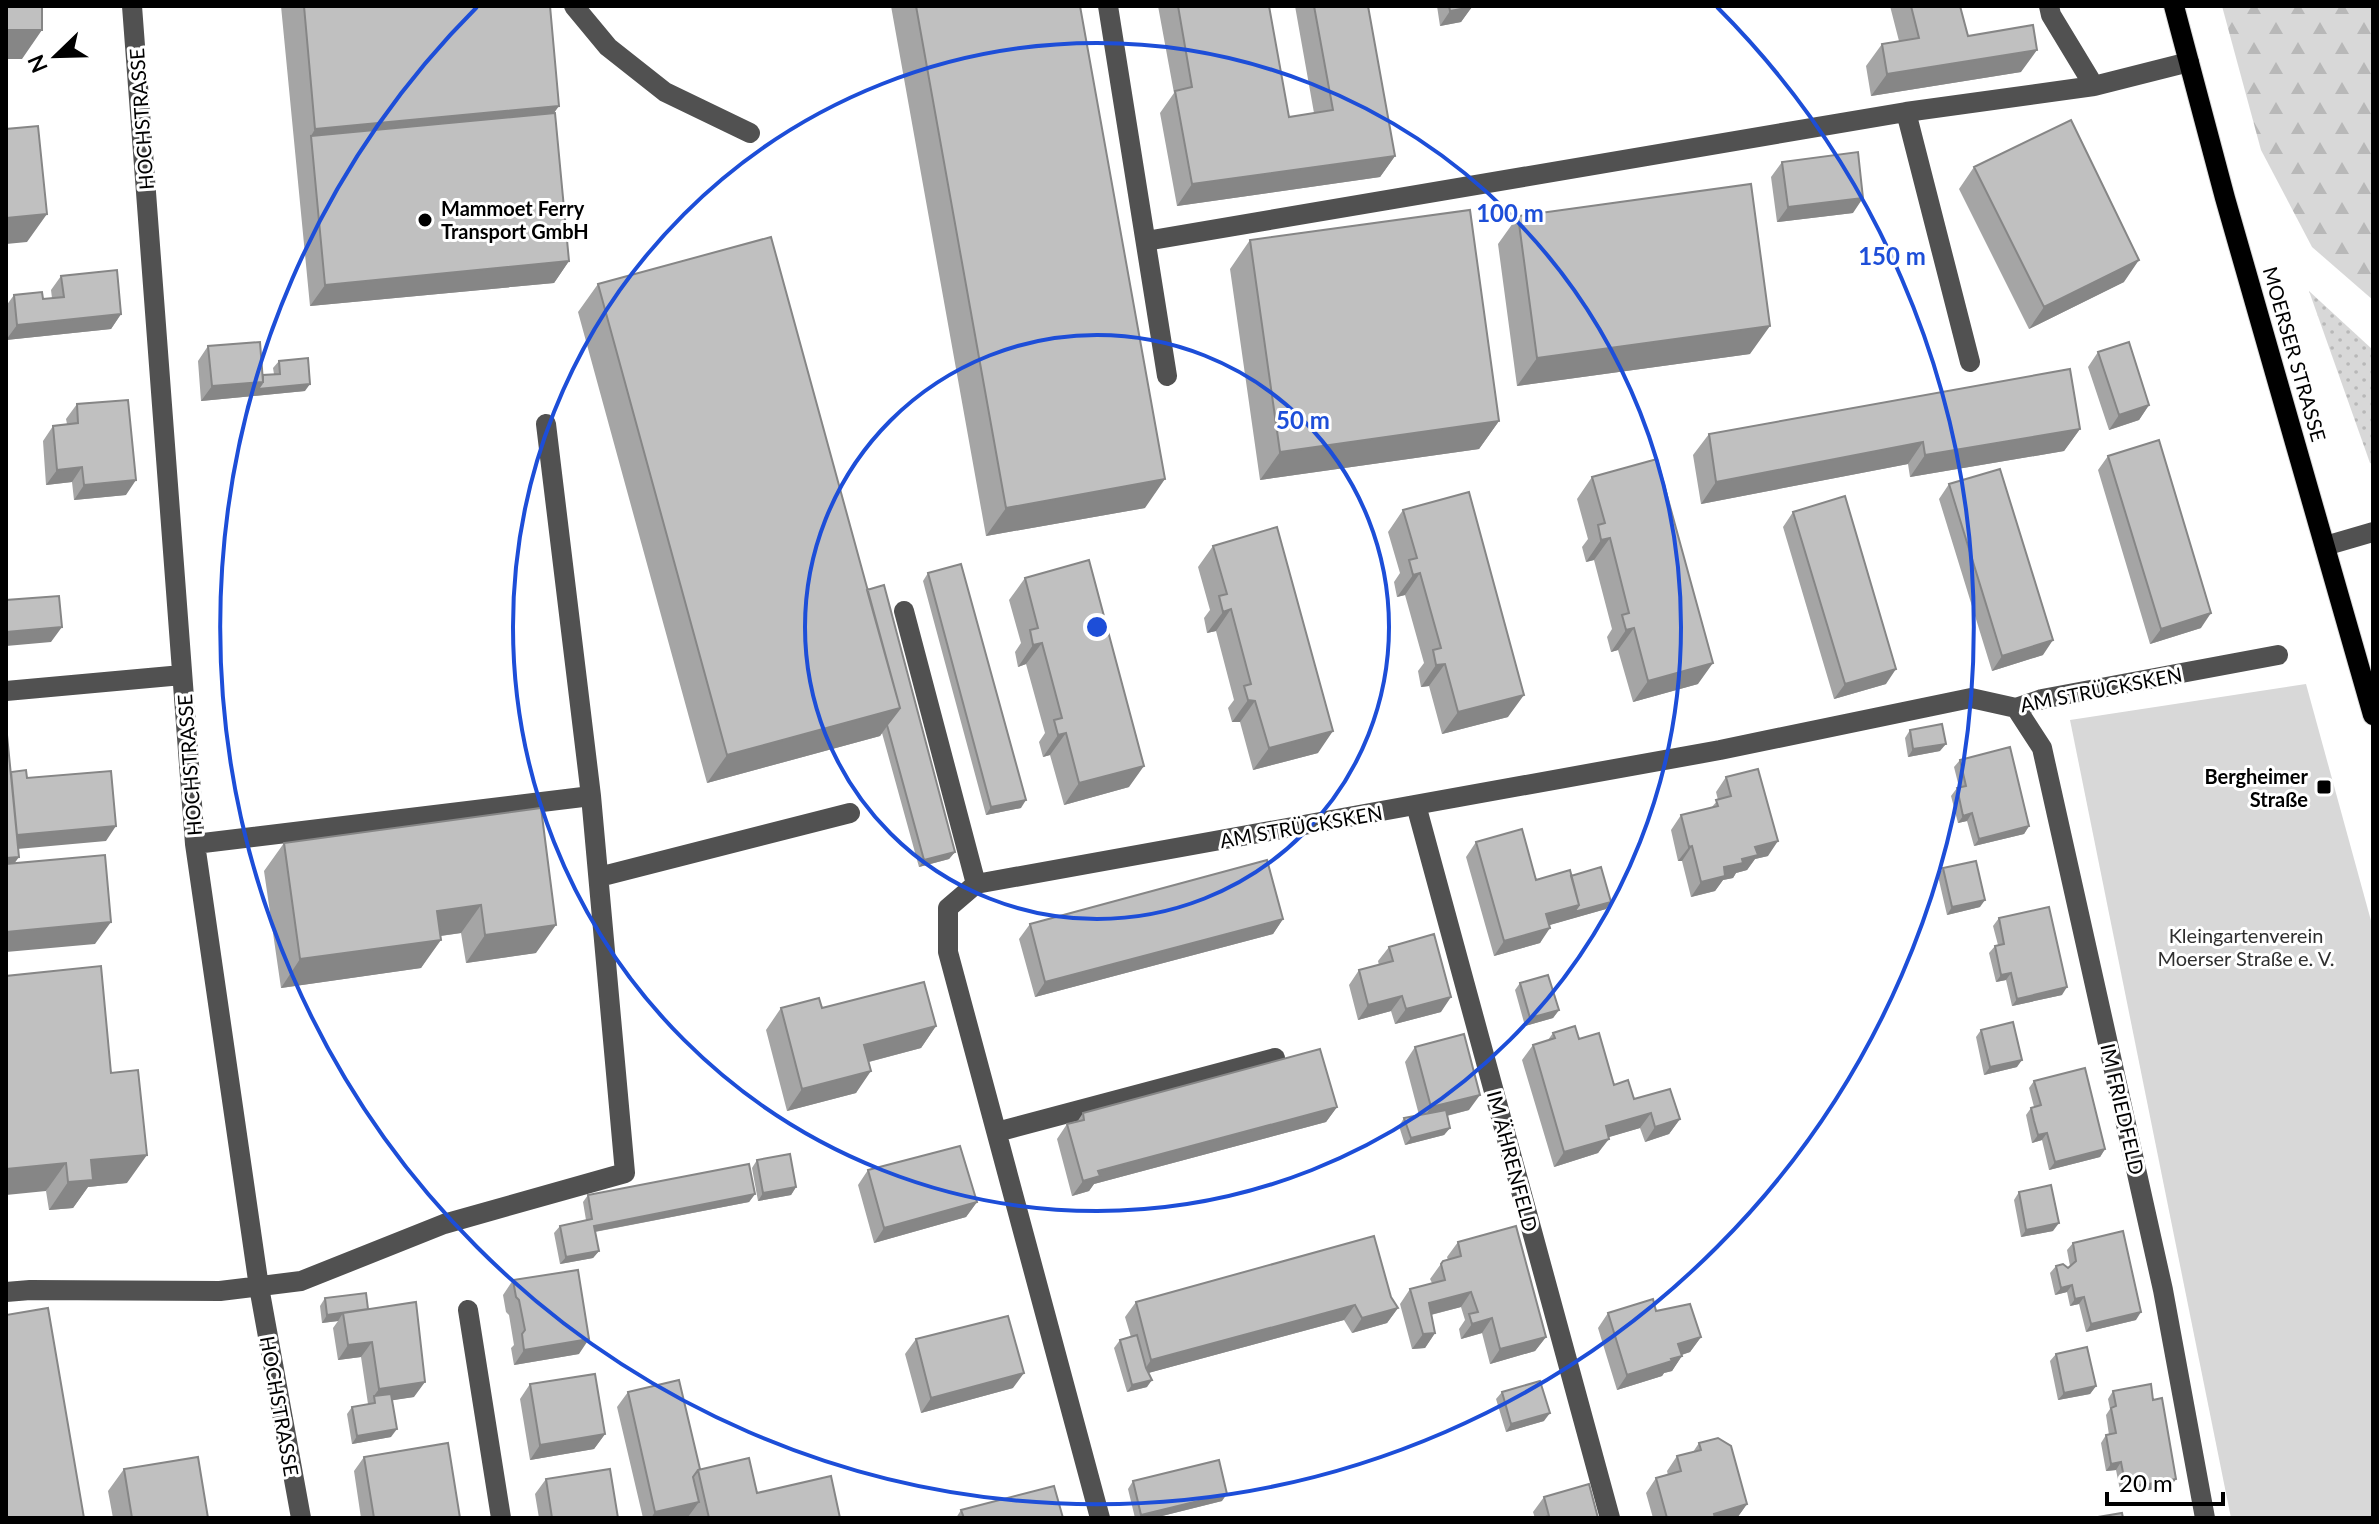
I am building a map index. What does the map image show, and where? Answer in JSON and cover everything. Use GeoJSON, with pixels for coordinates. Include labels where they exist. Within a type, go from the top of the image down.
{"type":"FeatureCollection","features":[{"type":"Feature","properties":{"kind":"main road","name":"MOERSER STRASSE"},"geometry":{"type":"LineString","coordinates":[[2174,6],[2373,715]]}},
{"type":"Feature","properties":{"kind":"street","name":"HOCHSTRASSE"},"geometry":{"type":"LineString","coordinates":[[132,6],[195,844],[259,1287],[301,1518]]}},
{"type":"Feature","properties":{"kind":"street"},"geometry":{"type":"LineString","coordinates":[[574,6],[608,47],[665,92],[750,133]]}},
{"type":"Feature","properties":{"kind":"street"},"geometry":{"type":"LineString","coordinates":[[1108,6],[1167,376]]}},
{"type":"Feature","properties":{"kind":"street"},"geometry":{"type":"LineString","coordinates":[[2049,6],[2051,15],[2094,86]]}},
{"type":"Feature","properties":{"kind":"street"},"geometry":{"type":"LineString","coordinates":[[1146,241],[1906,112],[2094,86],[2189,62]]}},
{"type":"Feature","properties":{"kind":"street"},"geometry":{"type":"LineString","coordinates":[[1906,112],[1970,362]]}},
{"type":"Feature","properties":{"kind":"street"},"geometry":{"type":"LineString","coordinates":[[6,1292],[220,1291],[301,1281],[444,1224],[625,1173],[591,796],[546,424]]}},
{"type":"Feature","properties":{"kind":"street"},"geometry":{"type":"LineString","coordinates":[[2325,546],[2373,532]]}},
{"type":"Feature","properties":{"kind":"street"},"geometry":{"type":"LineString","coordinates":[[904,611],[976,884],[948,908],[948,952],[1100,1518]]}},
{"type":"Feature","properties":{"kind":"street","name":"AM STRÜCKSKEN"},"geometry":{"type":"LineString","coordinates":[[976,884],[1720,750],[1971,698],[2016,708],[2042,699],[2278,655]]}},
{"type":"Feature","properties":{"kind":"street"},"geometry":{"type":"LineString","coordinates":[[6,691],[182,675]]}},
{"type":"Feature","properties":{"kind":"street","name":"IM FRIEDFELD"},"geometry":{"type":"LineString","coordinates":[[2016,708],[2042,748],[2163,1290],[2205,1518]]}},
{"type":"Feature","properties":{"kind":"street"},"geometry":{"type":"LineString","coordinates":[[195,844],[591,796]]}},
{"type":"Feature","properties":{"kind":"street","name":"IM ÄHRENFELD"},"geometry":{"type":"LineString","coordinates":[[1416,805],[1610,1518]]}},
{"type":"Feature","properties":{"kind":"street"},"geometry":{"type":"LineString","coordinates":[[599,877],[850,813]]}},
{"type":"Feature","properties":{"kind":"street"},"geometry":{"type":"LineString","coordinates":[[997,1132],[1275,1058]]}},
{"type":"Feature","properties":{"kind":"street"},"geometry":{"type":"LineString","coordinates":[[468,1310],[501,1518]]}},
{"type":"Feature","properties":{"kind":"green space"},"geometry":{"type":"Polygon","coordinates":[[[2222,6],[2373,6],[2373,300],[2312,247],[2261,150],[2222,6]]]}},
{"type":"Feature","properties":{"kind":"green space"},"geometry":{"type":"Polygon","coordinates":[[[2309,291],[2373,350],[2373,464],[2370,463],[2309,291]]]}},
{"type":"Feature","properties":{"kind":"green space","name":"Kleingartenverein Moerser Straße e. V."},"geometry":{"type":"Polygon","coordinates":[[[2306,684],[2373,928],[2373,1518],[2231,1518],[2070,720],[2306,684]]]}},
{"type":"Feature","properties":{"kind":"building"},"geometry":{"type":"Polygon","coordinates":[[[6,6],[42,6],[42,30],[6,30],[6,6]]]}},
{"type":"Feature","properties":{"kind":"building"},"geometry":{"type":"Polygon","coordinates":[[[304,6],[550,6],[559,106],[315,129],[304,6]]]}},
{"type":"Feature","properties":{"kind":"building"},"geometry":{"type":"Polygon","coordinates":[[[916,6],[1080,6],[1165,479],[1006,508],[916,6]]]}},
{"type":"Feature","properties":{"kind":"building"},"geometry":{"type":"Polygon","coordinates":[[[1178,6],[1269,6],[1289,117],[1333,110],[1314,6],[1368,6],[1395,156],[1192,184],[1175,91],[1192,87],[1178,6]]]}},
{"type":"Feature","properties":{"kind":"building"},"geometry":{"type":"Polygon","coordinates":[[[1449,6],[1472,6],[1472,7],[1450,11],[1449,6]]]}},
{"type":"Feature","properties":{"kind":"building"},"geometry":{"type":"Polygon","coordinates":[[[1911,6],[1960,6],[1968,36],[2033,25],[2037,50],[1887,74],[1882,44],[1919,38],[1911,6]]]}},
{"type":"Feature","properties":{"kind":"building","name":"Mammoet Ferry Transport GmbH"},"geometry":{"type":"Polygon","coordinates":[[[555,113],[569,261],[325,285],[311,136],[555,113]]]}},
{"type":"Feature","properties":{"kind":"building"},"geometry":{"type":"Polygon","coordinates":[[[2071,120],[2139,260],[2044,307],[1974,167],[2071,120]]]}},
{"type":"Feature","properties":{"kind":"building"},"geometry":{"type":"Polygon","coordinates":[[[38,126],[47,214],[6,218],[6,129],[38,126]]]}},
{"type":"Feature","properties":{"kind":"building"},"geometry":{"type":"Polygon","coordinates":[[[1858,152],[1863,198],[1788,207],[1782,162],[1858,152]]]}},
{"type":"Feature","properties":{"kind":"building"},"geometry":{"type":"Polygon","coordinates":[[[1751,184],[1770,326],[1537,358],[1518,216],[1751,184]]]}},
{"type":"Feature","properties":{"kind":"building"},"geometry":{"type":"Polygon","coordinates":[[[1470,210],[1499,421],[1280,452],[1250,240],[1470,210]]]}},
{"type":"Feature","properties":{"kind":"building"},"geometry":{"type":"Polygon","coordinates":[[[771,237],[900,708],[727,755],[598,284],[771,237]]]}},
{"type":"Feature","properties":{"kind":"building"},"geometry":{"type":"Polygon","coordinates":[[[117,270],[121,314],[17,325],[14,295],[42,292],[43,299],[64,297],[61,276],[117,270]]]}},
{"type":"Feature","properties":{"kind":"building"},"geometry":{"type":"Polygon","coordinates":[[[260,342],[263,382],[212,386],[208,346],[260,342]]]}},
{"type":"Feature","properties":{"kind":"building"},"geometry":{"type":"Polygon","coordinates":[[[2129,342],[2149,405],[2119,415],[2098,352],[2129,342]]]}},
{"type":"Feature","properties":{"kind":"building"},"geometry":{"type":"Polygon","coordinates":[[[308,358],[310,384],[258,389],[263,375],[280,374],[279,361],[308,358]]]}},
{"type":"Feature","properties":{"kind":"building"},"geometry":{"type":"Polygon","coordinates":[[[2070,369],[2080,429],[1925,455],[1923,442],[1716,482],[1709,434],[2070,369]]]}},
{"type":"Feature","properties":{"kind":"building"},"geometry":{"type":"Polygon","coordinates":[[[128,400],[136,480],[84,485],[82,467],[57,470],[53,426],[78,423],[77,404],[128,400]]]}},
{"type":"Feature","properties":{"kind":"building"},"geometry":{"type":"Polygon","coordinates":[[[2159,440],[2211,613],[2161,629],[2108,456],[2159,440]]]}},
{"type":"Feature","properties":{"kind":"building"},"geometry":{"type":"Polygon","coordinates":[[[1657,459],[1713,663],[1648,681],[1634,628],[1626,630],[1622,615],[1629,613],[1610,538],[1601,540],[1598,525],[1605,523],[1592,477],[1657,459]]]}},
{"type":"Feature","properties":{"kind":"building"},"geometry":{"type":"Polygon","coordinates":[[[2000,469],[2053,640],[2002,656],[1949,484],[2000,469]]]}},
{"type":"Feature","properties":{"kind":"building"},"geometry":{"type":"Polygon","coordinates":[[[1469,492],[1524,695],[1458,712],[1445,664],[1436,665],[1433,650],[1441,648],[1420,573],[1413,575],[1409,560],[1417,558],[1403,510],[1469,492]]]}},
{"type":"Feature","properties":{"kind":"building"},"geometry":{"type":"Polygon","coordinates":[[[1845,496],[1896,669],[1845,684],[1793,512],[1845,496]]]}},
{"type":"Feature","properties":{"kind":"building"},"geometry":{"type":"Polygon","coordinates":[[[1277,527],[1333,731],[1269,748],[1255,701],[1248,700],[1244,686],[1251,684],[1231,609],[1223,612],[1219,596],[1227,594],[1213,546],[1277,527]]]}},
{"type":"Feature","properties":{"kind":"building"},"geometry":{"type":"Polygon","coordinates":[[[1089,560],[1144,766],[1079,783],[1066,733],[1058,735],[1054,720],[1062,718],[1042,643],[1033,645],[1030,630],[1038,628],[1025,578],[1089,560]]]}},
{"type":"Feature","properties":{"kind":"building"},"geometry":{"type":"Polygon","coordinates":[[[961,564],[1026,800],[991,807],[928,573],[961,564]]]}},
{"type":"Feature","properties":{"kind":"building"},"geometry":{"type":"Polygon","coordinates":[[[884,585],[955,852],[924,860],[887,725],[900,708],[867,590],[884,585]]]}},
{"type":"Feature","properties":{"kind":"building"},"geometry":{"type":"Polygon","coordinates":[[[59,596],[62,627],[6,632],[6,600],[59,596]]]}},
{"type":"Feature","properties":{"kind":"building"},"geometry":{"type":"Polygon","coordinates":[[[1942,724],[1946,744],[1913,749],[1910,730],[1942,724]]]}},
{"type":"Feature","properties":{"kind":"building"},"geometry":{"type":"Polygon","coordinates":[[[6,735],[19,857],[6,858],[6,735]]]}},
{"type":"Feature","properties":{"kind":"building"},"geometry":{"type":"Polygon","coordinates":[[[2010,747],[2029,826],[1979,839],[1972,813],[1963,816],[1957,788],[1966,786],[1960,760],[2010,747]]]}},
{"type":"Feature","properties":{"kind":"building"},"geometry":{"type":"Polygon","coordinates":[[[1758,769],[1778,841],[1755,847],[1758,855],[1742,859],[1743,863],[1724,867],[1725,876],[1701,882],[1681,815],[1718,806],[1716,800],[1731,796],[1726,777],[1758,769]]]}},
{"type":"Feature","properties":{"kind":"building"},"geometry":{"type":"Polygon","coordinates":[[[26,770],[27,778],[111,771],[116,826],[17,835],[11,772],[26,770]]]}},
{"type":"Feature","properties":{"kind":"building"},"geometry":{"type":"Polygon","coordinates":[[[541,808],[556,925],[485,935],[481,905],[437,911],[441,940],[300,959],[284,843],[541,808]]]}},
{"type":"Feature","properties":{"kind":"building"},"geometry":{"type":"Polygon","coordinates":[[[1522,829],[1536,880],[1570,870],[1579,905],[1546,914],[1550,928],[1504,941],[1476,842],[1522,829]]]}},
{"type":"Feature","properties":{"kind":"building"},"geometry":{"type":"Polygon","coordinates":[[[105,855],[111,922],[6,932],[6,864],[105,855]]]}},
{"type":"Feature","properties":{"kind":"building"},"geometry":{"type":"Polygon","coordinates":[[[1267,860],[1283,919],[1045,982],[1030,924],[1267,860]]]}},
{"type":"Feature","properties":{"kind":"building"},"geometry":{"type":"Polygon","coordinates":[[[1976,861],[1985,900],[1952,907],[1943,868],[1976,861]]]}},
{"type":"Feature","properties":{"kind":"building"},"geometry":{"type":"Polygon","coordinates":[[[1601,867],[1611,902],[1574,912],[1579,905],[1571,876],[1601,867]]]}},
{"type":"Feature","properties":{"kind":"building"},"geometry":{"type":"Polygon","coordinates":[[[2049,907],[2067,987],[2017,999],[2011,973],[2001,975],[1995,946],[2004,944],[1999,918],[2049,907]]]}},
{"type":"Feature","properties":{"kind":"building"},"geometry":{"type":"Polygon","coordinates":[[[1434,934],[1451,997],[1406,1009],[1402,996],[1368,1005],[1359,970],[1393,961],[1389,947],[1434,934]]]}},
{"type":"Feature","properties":{"kind":"building"},"geometry":{"type":"Polygon","coordinates":[[[101,966],[111,1073],[138,1070],[147,1155],[91,1160],[93,1180],[68,1182],[66,1163],[6,1169],[6,976],[101,966]]]}},
{"type":"Feature","properties":{"kind":"building"},"geometry":{"type":"Polygon","coordinates":[[[1548,975],[1559,1010],[1530,1018],[1520,983],[1548,975]]]}},
{"type":"Feature","properties":{"kind":"building"},"geometry":{"type":"Polygon","coordinates":[[[924,982],[936,1026],[864,1045],[871,1071],[802,1089],[781,1008],[819,998],[822,1008],[924,982]]]}},
{"type":"Feature","properties":{"kind":"building"},"geometry":{"type":"Polygon","coordinates":[[[2013,1022],[2022,1060],[1990,1067],[1981,1030],[2013,1022]]]}},
{"type":"Feature","properties":{"kind":"building"},"geometry":{"type":"Polygon","coordinates":[[[1575,1026],[1579,1039],[1599,1033],[1614,1085],[1628,1080],[1634,1099],[1670,1089],[1680,1119],[1655,1127],[1651,1113],[1606,1126],[1609,1139],[1564,1152],[1533,1045],[1555,1038],[1553,1033],[1575,1026]]]}},
{"type":"Feature","properties":{"kind":"building"},"geometry":{"type":"Polygon","coordinates":[[[1464,1034],[1480,1095],[1431,1107],[1415,1047],[1464,1034]]]}},
{"type":"Feature","properties":{"kind":"building"},"geometry":{"type":"Polygon","coordinates":[[[1320,1049],[1337,1107],[1098,1171],[1100,1176],[1083,1181],[1067,1124],[1084,1120],[1083,1113],[1320,1049]]]}},
{"type":"Feature","properties":{"kind":"building"},"geometry":{"type":"Polygon","coordinates":[[[2085,1068],[2105,1149],[2055,1162],[2047,1133],[2038,1135],[2034,1121],[2031,1108],[2041,1105],[2034,1081],[2085,1068]]]}},
{"type":"Feature","properties":{"kind":"building"},"geometry":{"type":"Polygon","coordinates":[[[1446,1110],[1450,1128],[1411,1138],[1404,1118],[1446,1110]]]}},
{"type":"Feature","properties":{"kind":"building"},"geometry":{"type":"Polygon","coordinates":[[[960,1146],[977,1202],[884,1228],[868,1170],[960,1146]]]}},
{"type":"Feature","properties":{"kind":"building"},"geometry":{"type":"Polygon","coordinates":[[[790,1154],[796,1187],[763,1193],[757,1160],[790,1154]]]}},
{"type":"Feature","properties":{"kind":"building"},"geometry":{"type":"Polygon","coordinates":[[[749,1164],[755,1194],[594,1226],[599,1251],[566,1257],[560,1226],[592,1219],[588,1195],[749,1164]]]}},
{"type":"Feature","properties":{"kind":"building"},"geometry":{"type":"Polygon","coordinates":[[[2051,1185],[2059,1223],[2026,1230],[2019,1192],[2051,1185]]]}},
{"type":"Feature","properties":{"kind":"building"},"geometry":{"type":"Polygon","coordinates":[[[1516,1226],[1546,1337],[1500,1349],[1492,1318],[1472,1324],[1469,1314],[1478,1312],[1471,1292],[1429,1303],[1435,1333],[1423,1334],[1410,1289],[1445,1280],[1441,1264],[1461,1256],[1458,1242],[1516,1226]]]}},
{"type":"Feature","properties":{"kind":"building"},"geometry":{"type":"Polygon","coordinates":[[[2123,1231],[2141,1312],[2091,1324],[2084,1297],[2075,1299],[2072,1285],[2061,1288],[2056,1266],[2063,1264],[2068,1268],[2076,1261],[2073,1243],[2123,1231]]]}},
{"type":"Feature","properties":{"kind":"building"},"geometry":{"type":"Polygon","coordinates":[[[1374,1236],[1391,1297],[1398,1308],[1362,1318],[1355,1305],[1151,1360],[1136,1302],[1374,1236]]]}},
{"type":"Feature","properties":{"kind":"building"},"geometry":{"type":"Polygon","coordinates":[[[578,1270],[589,1339],[524,1350],[522,1334],[525,1330],[513,1280],[578,1270]]]}},
{"type":"Feature","properties":{"kind":"building"},"geometry":{"type":"Polygon","coordinates":[[[366,1293],[368,1309],[327,1315],[325,1298],[366,1293]]]}},
{"type":"Feature","properties":{"kind":"building"},"geometry":{"type":"Polygon","coordinates":[[[1653,1299],[1656,1311],[1690,1304],[1701,1337],[1678,1344],[1682,1356],[1627,1375],[1608,1313],[1653,1299]]]}},
{"type":"Feature","properties":{"kind":"building"},"geometry":{"type":"Polygon","coordinates":[[[416,1302],[425,1382],[379,1389],[372,1342],[348,1345],[343,1313],[416,1302]]]}},
{"type":"Feature","properties":{"kind":"building"},"geometry":{"type":"Polygon","coordinates":[[[48,1308],[84,1518],[6,1518],[6,1315],[48,1308]]]}},
{"type":"Feature","properties":{"kind":"building"},"geometry":{"type":"Polygon","coordinates":[[[1008,1316],[1024,1373],[931,1398],[916,1339],[1008,1316]]]}},
{"type":"Feature","properties":{"kind":"building"},"geometry":{"type":"Polygon","coordinates":[[[1137,1335],[1152,1380],[1132,1385],[1120,1340],[1137,1335]]]}},
{"type":"Feature","properties":{"kind":"building"},"geometry":{"type":"Polygon","coordinates":[[[2087,1347],[2096,1386],[2064,1393],[2056,1354],[2087,1347]]]}},
{"type":"Feature","properties":{"kind":"building"},"geometry":{"type":"Polygon","coordinates":[[[595,1374],[605,1434],[540,1445],[530,1384],[595,1374]]]}},
{"type":"Feature","properties":{"kind":"building"},"geometry":{"type":"Polygon","coordinates":[[[679,1380],[700,1469],[693,1477],[699,1502],[655,1512],[628,1392],[679,1380]]]}},
{"type":"Feature","properties":{"kind":"building"},"geometry":{"type":"Polygon","coordinates":[[[1540,1381],[1550,1413],[1511,1424],[1502,1392],[1540,1381]]]}},
{"type":"Feature","properties":{"kind":"building"},"geometry":{"type":"Polygon","coordinates":[[[2151,1384],[2153,1400],[2162,1398],[2176,1479],[2126,1488],[2121,1462],[2111,1464],[2106,1435],[2116,1433],[2111,1408],[2116,1406],[2113,1391],[2151,1384]]]}},
{"type":"Feature","properties":{"kind":"building"},"geometry":{"type":"Polygon","coordinates":[[[391,1394],[397,1429],[357,1436],[352,1407],[375,1403],[374,1396],[391,1394]]]}},
{"type":"Feature","properties":{"kind":"building"},"geometry":{"type":"Polygon","coordinates":[[[1718,1438],[1731,1446],[1747,1504],[1714,1514],[1715,1518],[1667,1518],[1656,1478],[1681,1471],[1677,1456],[1701,1450],[1699,1443],[1718,1438]]]}},
{"type":"Feature","properties":{"kind":"building"},"geometry":{"type":"Polygon","coordinates":[[[448,1443],[460,1518],[374,1518],[364,1457],[448,1443]]]}},
{"type":"Feature","properties":{"kind":"building"},"geometry":{"type":"Polygon","coordinates":[[[198,1457],[208,1518],[132,1518],[124,1469],[198,1457]]]}},
{"type":"Feature","properties":{"kind":"building"},"geometry":{"type":"Polygon","coordinates":[[[749,1458],[757,1493],[831,1476],[840,1518],[709,1518],[698,1470],[749,1458]]]}},
{"type":"Feature","properties":{"kind":"building"},"geometry":{"type":"Polygon","coordinates":[[[1219,1460],[1227,1494],[1141,1515],[1133,1481],[1219,1460]]]}},
{"type":"Feature","properties":{"kind":"building"},"geometry":{"type":"Polygon","coordinates":[[[610,1469],[618,1518],[552,1518],[546,1479],[610,1469]]]}},
{"type":"Feature","properties":{"kind":"building"},"geometry":{"type":"Polygon","coordinates":[[[1589,1484],[1598,1518],[1542,1518],[1549,1516],[1544,1497],[1589,1484]]]}},
{"type":"Feature","properties":{"kind":"building"},"geometry":{"type":"Polygon","coordinates":[[[1054,1486],[1063,1518],[964,1518],[961,1510],[1054,1486]]]}},
{"type":"Feature","properties":{"kind":"building"},"geometry":{"type":"Polygon","coordinates":[[[2122,1513],[2123,1518],[2092,1518],[2122,1513]]]}},
{"type":"Feature","properties":{"kind":"place","name":"Mammoet Ferry Transport GmbH"},"geometry":{"type":"Point","coordinates":[425,220]}},
{"type":"Feature","properties":{"kind":"place","name":"Bergheimer Straße"},"geometry":{"type":"Point","coordinates":[2324,787]}}]}
